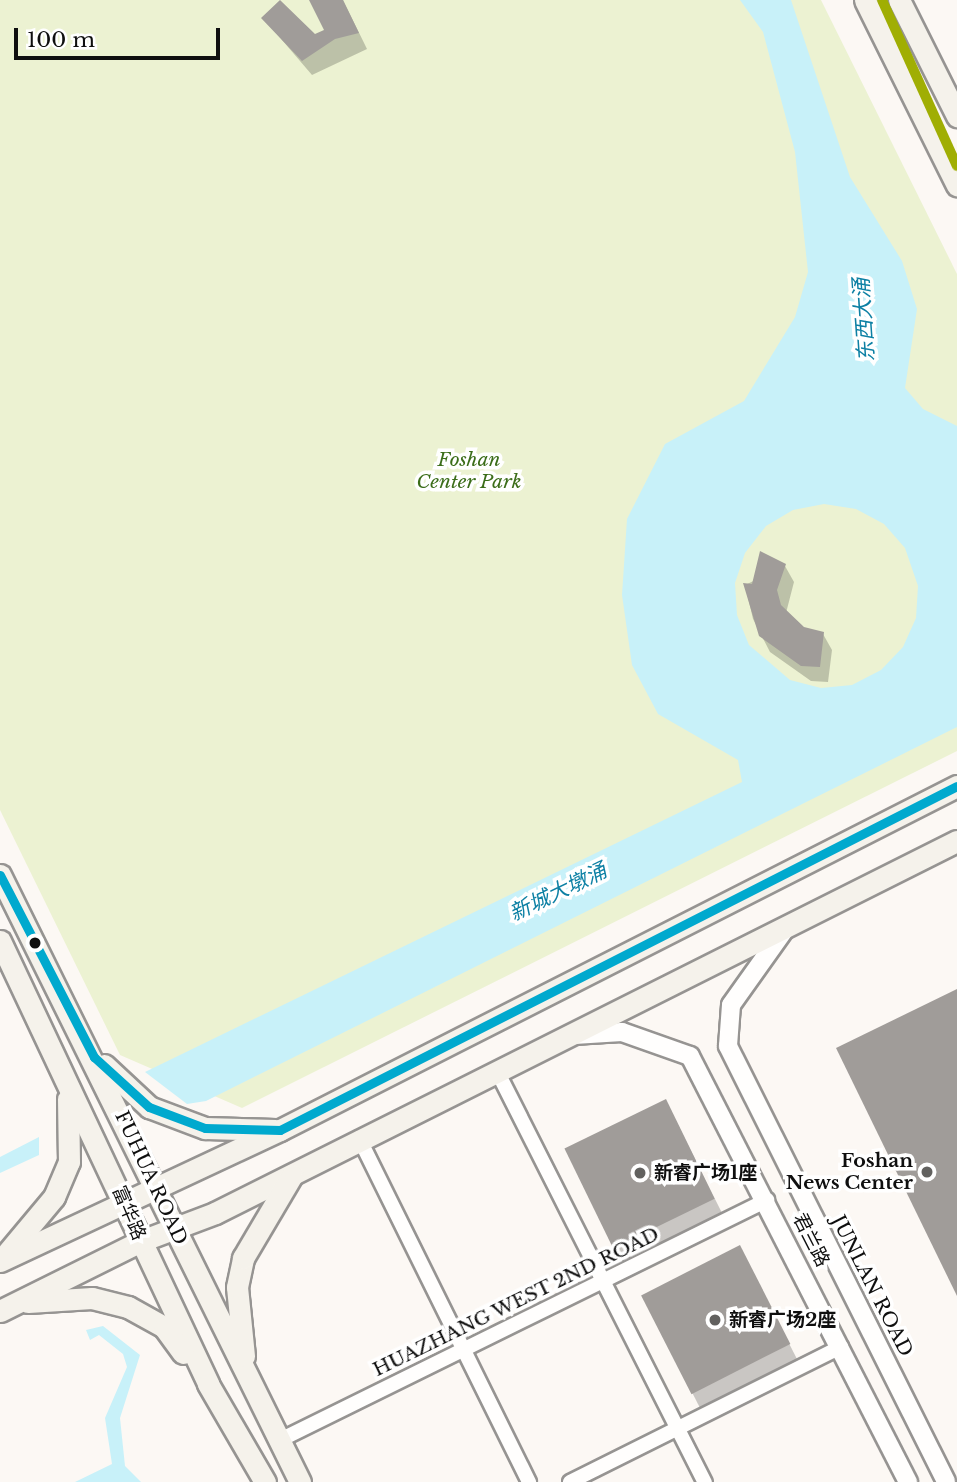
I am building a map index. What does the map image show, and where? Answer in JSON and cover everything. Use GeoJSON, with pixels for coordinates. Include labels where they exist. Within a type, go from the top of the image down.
{"type":"FeatureCollection","features":[{"type":"Feature","properties":{"kind":"main road"},"geometry":{"type":"LineString","coordinates":[[865,0],[957,185]]}},
{"type":"Feature","properties":{"kind":"main road"},"geometry":{"type":"LineString","coordinates":[[899,0],[957,116]]}},
{"type":"Feature","properties":{"kind":"main road"},"geometry":{"type":"LineString","coordinates":[[0,1261],[125,1199],[280,1130],[957,786]]}},
{"type":"Feature","properties":{"kind":"main road"},"geometry":{"type":"LineString","coordinates":[[9,1307],[571,1035],[957,841]]}},
{"type":"Feature","properties":{"kind":"main road","name":"FUHUA ROAD"},"geometry":{"type":"LineString","coordinates":[[0,875],[94,1056],[174,1228],[282,1439],[300,1482]]}},
{"type":"Feature","properties":{"kind":"main road","name":"富华路"},"geometry":{"type":"LineString","coordinates":[[2,949],[125,1199],[141,1241],[208,1384],[265,1482]]}},
{"type":"Feature","properties":{"kind":"main road"},"geometry":{"type":"LineString","coordinates":[[94,1056],[149,1107],[205,1128],[280,1130]]}},
{"type":"Feature","properties":{"kind":"main road"},"geometry":{"type":"LineString","coordinates":[[0,1261],[54,1197],[69,1162],[73,1124],[62,1069]]}},
{"type":"Feature","properties":{"kind":"main road"},"geometry":{"type":"LineString","coordinates":[[245,1368],[237,1287],[243,1258],[294,1171]]}},
{"type":"Feature","properties":{"kind":"main road"},"geometry":{"type":"LineString","coordinates":[[9,1307],[92,1298],[128,1307],[164,1327],[208,1384]]}},
{"type":"Feature","properties":{"kind":"street","name":"JUNLAN ROAD"},"geometry":{"type":"LineString","coordinates":[[788,926],[731,1005],[728,1046],[946,1482]]}},
{"type":"Feature","properties":{"kind":"street","name":"君兰路"},"geometry":{"type":"LineString","coordinates":[[571,1035],[622,1032],[690,1056],[767,1200],[908,1482]]}},
{"type":"Feature","properties":{"kind":"street"},"geometry":{"type":"LineString","coordinates":[[497,1071],[705,1482]]}},
{"type":"Feature","properties":{"kind":"street"},"geometry":{"type":"LineString","coordinates":[[359,1138],[529,1482]]}},
{"type":"Feature","properties":{"kind":"street","name":"HUAZHANG WEST 2ND ROAD"},"geometry":{"type":"LineString","coordinates":[[282,1439],[767,1200]]}},
{"type":"Feature","properties":{"kind":"street"},"geometry":{"type":"LineString","coordinates":[[569,1482],[841,1348]]}},
{"type":"Feature","properties":{"kind":"green space","name":"Foshan Center Park"},"geometry":{"type":"Polygon","coordinates":[[[0,0],[821,0],[957,274],[957,751],[242,1108],[120,1055],[0,810],[0,0]]]}},
{"type":"Feature","properties":{"kind":"water"},"geometry":{"type":"Polygon","coordinates":[[[740,0],[791,0],[850,177],[902,261],[917,309],[905,388],[923,409],[957,426],[957,727],[206,1101],[187,1104],[145,1072],[742,782],[738,760],[658,714],[632,665],[622,595],[627,519],[665,444],[744,401],[795,317],[808,272],[795,152],[763,32],[740,0]],[[824,504],[793,510],[766,526],[745,553],[735,583],[737,615],[749,645],[790,680],[821,688],[852,685],[881,670],[903,647],[916,618],[918,586],[905,548],[884,524],[856,509],[824,504]]]}},
{"type":"Feature","properties":{"kind":"water"},"geometry":{"type":"Polygon","coordinates":[[[39,1137],[39,1155],[0,1173],[0,1157],[39,1137]]]}},
{"type":"Feature","properties":{"kind":"water"},"geometry":{"type":"Polygon","coordinates":[[[103,1326],[140,1355],[120,1418],[125,1466],[141,1482],[75,1482],[112,1464],[105,1418],[127,1367],[123,1354],[99,1335],[90,1340],[86,1330],[103,1326]]]}},
{"type":"Feature","properties":{"kind":"building"},"geometry":{"type":"Polygon","coordinates":[[[280,0],[315,34],[324,30],[309,0],[343,0],[359,33],[335,39],[302,61],[261,18],[280,0]]]}},
{"type":"Feature","properties":{"kind":"building"},"geometry":{"type":"Polygon","coordinates":[[[760,551],[786,564],[777,590],[781,605],[804,627],[824,632],[820,667],[801,666],[759,636],[743,583],[752,584],[760,551]]]}},
{"type":"Feature","properties":{"kind":"building","name":"Foshan News Center"},"geometry":{"type":"Polygon","coordinates":[[[957,989],[957,1296],[836,1048],[957,989]]]}},
{"type":"Feature","properties":{"kind":"building","name":"新睿广场1座"},"geometry":{"type":"Polygon","coordinates":[[[666,1099],[715,1199],[613,1248],[564,1149],[666,1099]]]}},
{"type":"Feature","properties":{"kind":"building","name":"新睿广场2座"},"geometry":{"type":"Polygon","coordinates":[[[740,1245],[790,1344],[691,1394],[641,1295],[740,1245]]]}},
{"type":"Feature","properties":{"kind":"transit line"},"geometry":{"type":"LineString","coordinates":[[882,0],[957,166]]}},
{"type":"Feature","properties":{"kind":"transit line"},"geometry":{"type":"LineString","coordinates":[[0,875],[94,1057],[149,1107],[205,1128],[280,1130],[957,786]]}},
{"type":"Feature","properties":{"kind":"place","name":"Foshan News Center"},"geometry":{"type":"Point","coordinates":[927,1172]}},
{"type":"Feature","properties":{"kind":"place","name":"新睿广场1座"},"geometry":{"type":"Point","coordinates":[640,1173]}},
{"type":"Feature","properties":{"kind":"place","name":"新睿广场2座"},"geometry":{"type":"Point","coordinates":[715,1320]}},
{"type":"Feature","properties":{"kind":"water label","name":"东西大涌"},"geometry":{"type":"Point","coordinates":[864,320]}},
{"type":"Feature","properties":{"kind":"water label","name":"新城大墩涌"},"geometry":{"type":"Point","coordinates":[558,892]}}]}
